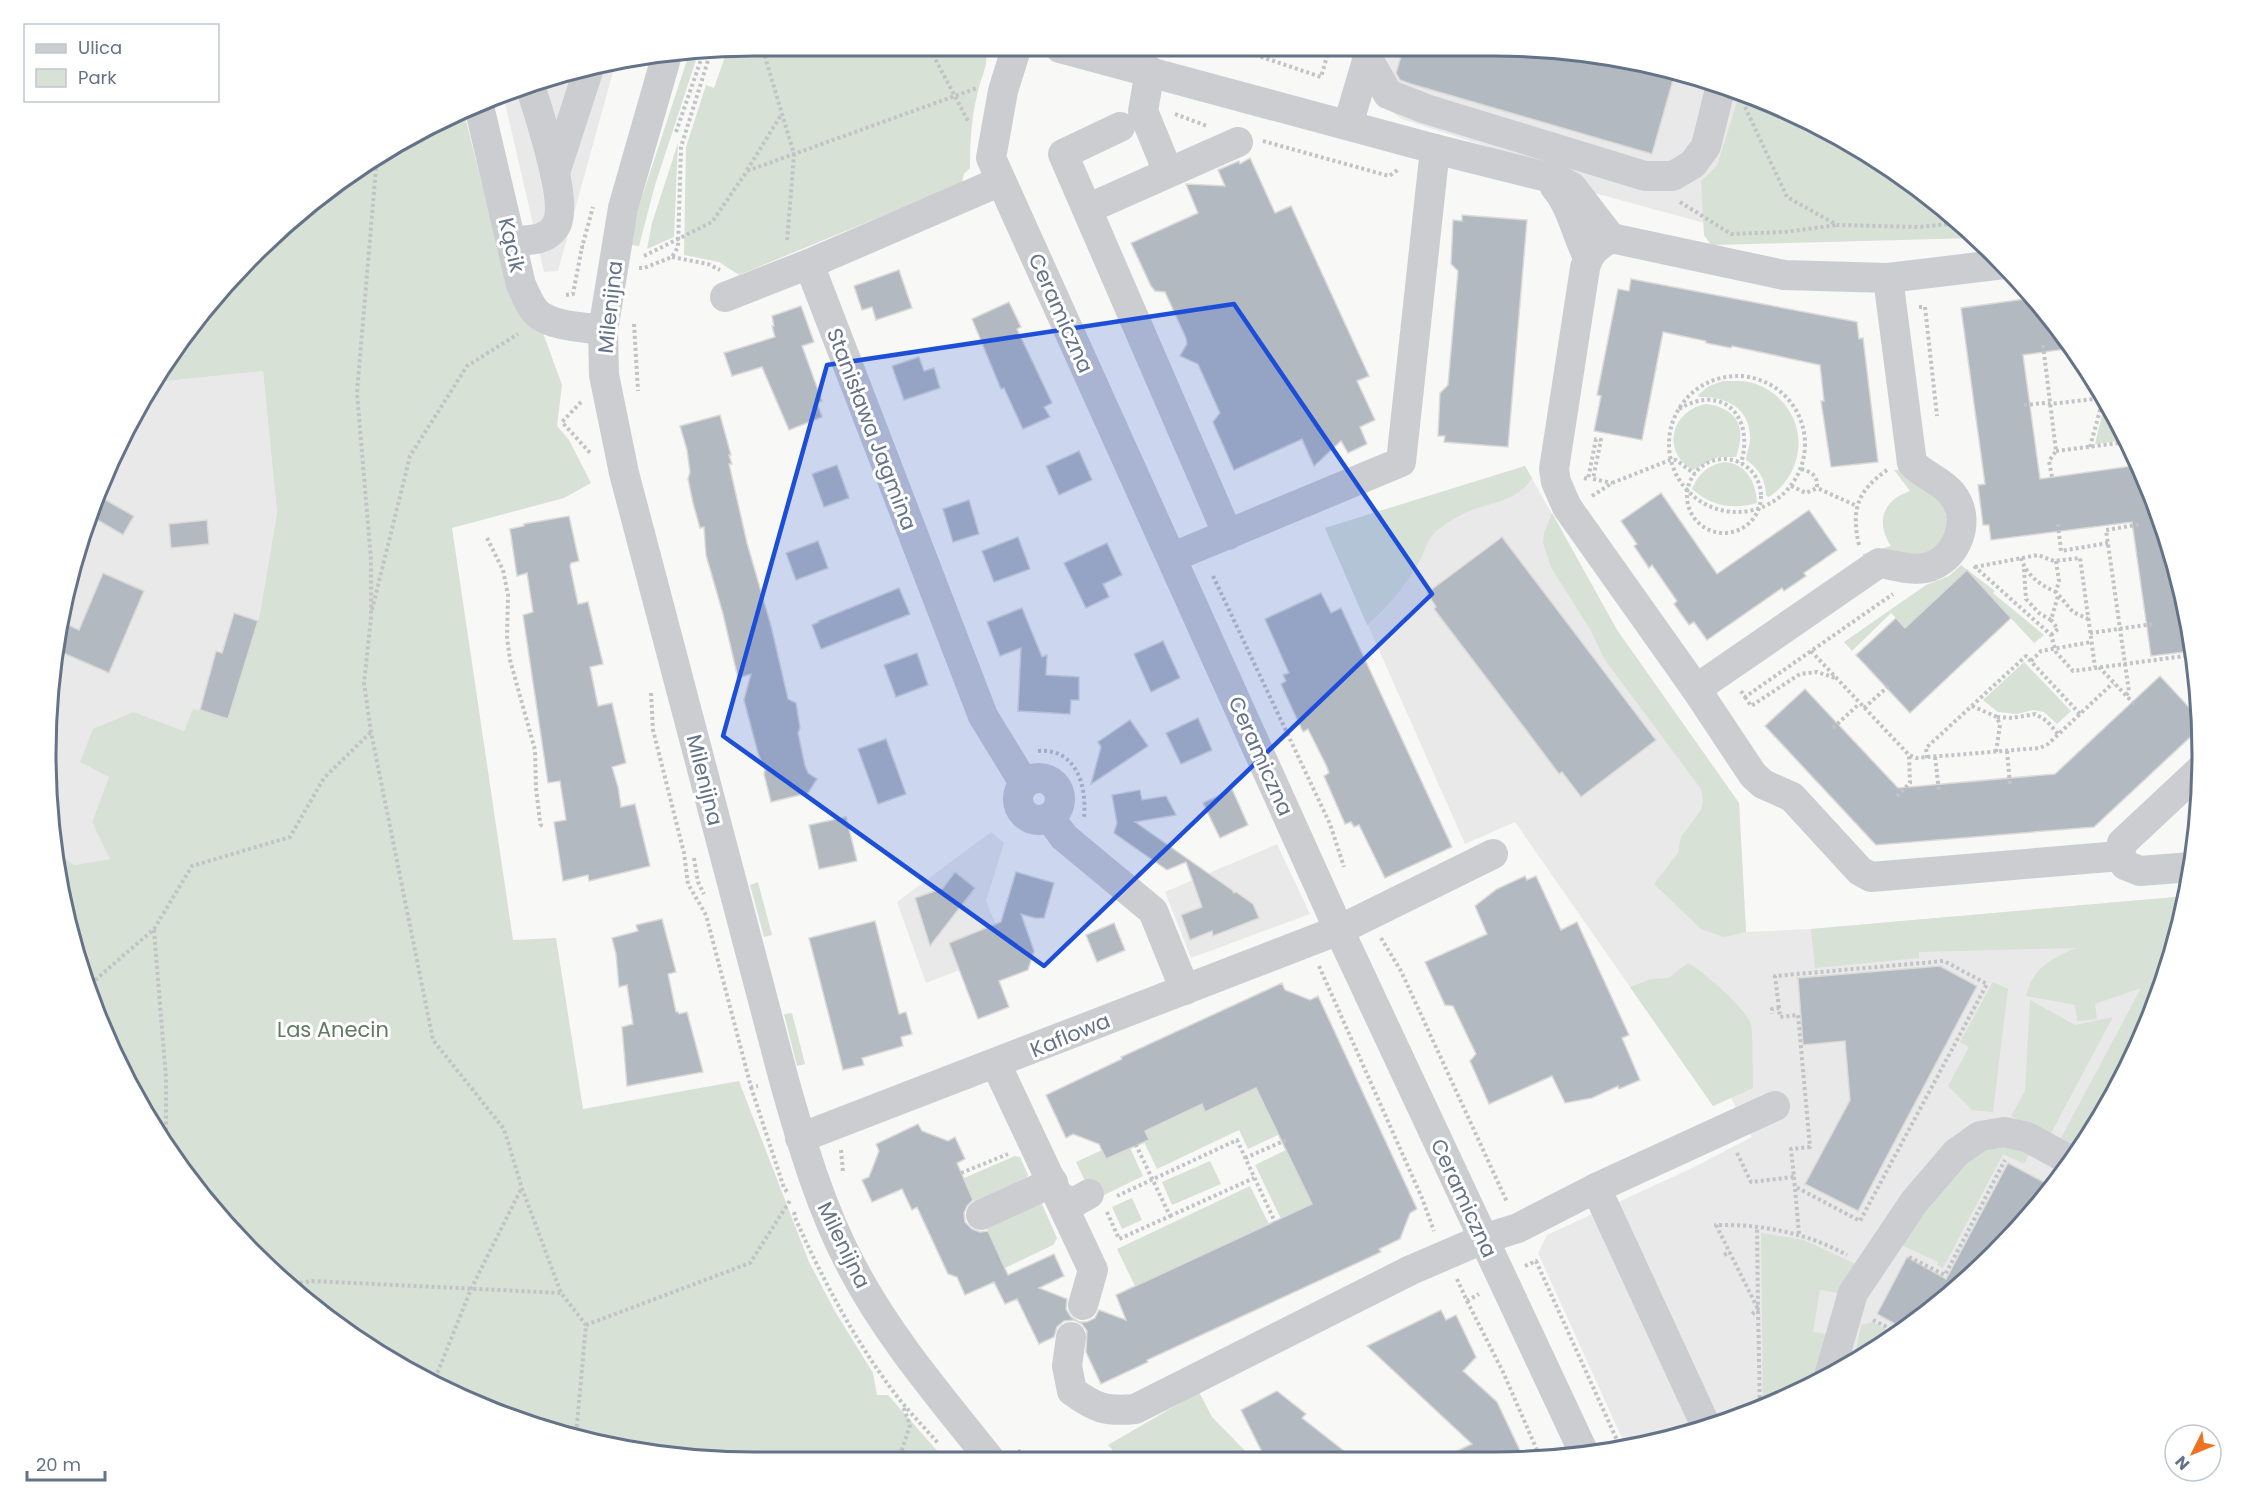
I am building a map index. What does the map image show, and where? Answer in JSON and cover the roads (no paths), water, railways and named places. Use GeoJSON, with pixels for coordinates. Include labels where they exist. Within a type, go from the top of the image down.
{"type":"FeatureCollection","features":[{"type":"Feature","properties":{"kind":"street","name":"Ceramiczna"},"geometry":{"type":"LineString","coordinates":[[1014,56],[1003,91],[991,158],[1173,557],[1339,930],[1581,1446]]}},
{"type":"Feature","properties":{"kind":"street"},"geometry":{"type":"LineString","coordinates":[[1091,56],[1348,125],[1434,158],[1559,180],[1572,187],[1611,238]]}},
{"type":"Feature","properties":{"kind":"street"},"geometry":{"type":"LineString","coordinates":[[1348,125],[1369,56]]}},
{"type":"Feature","properties":{"kind":"street"},"geometry":{"type":"LineString","coordinates":[[1372,56],[1388,94],[1447,116],[1645,176],[1673,176],[1693,164],[1706,146],[1719,93]]}},
{"type":"Feature","properties":{"kind":"street","name":"Milenijna"},"geometry":{"type":"LineString","coordinates":[[665,61],[623,208],[603,330],[604,375],[624,473],[729,878],[756,969],[800,1138],[832,1224],[852,1268],[874,1306],[927,1381],[1001,1452]]}},
{"type":"Feature","properties":{"kind":"street"},"geometry":{"type":"LineString","coordinates":[[1150,71],[1143,111],[1168,172]]}},
{"type":"Feature","properties":{"kind":"street"},"geometry":{"type":"LineString","coordinates":[[555,173],[586,76]]}},
{"type":"Feature","properties":{"kind":"street"},"geometry":{"type":"LineString","coordinates":[[512,241],[541,238],[549,233],[556,226],[560,211],[555,173],[532,92]]}},
{"type":"Feature","properties":{"kind":"street","name":"Kącik"},"geometry":{"type":"LineString","coordinates":[[480,111],[521,285],[531,306],[539,315],[551,321],[603,330]]}},
{"type":"Feature","properties":{"kind":"street"},"geometry":{"type":"LineString","coordinates":[[1120,127],[1063,154],[1228,535]]}},
{"type":"Feature","properties":{"kind":"street"},"geometry":{"type":"LineString","coordinates":[[1087,209],[1168,172],[1236,136]]}},
{"type":"Feature","properties":{"kind":"street"},"geometry":{"type":"LineString","coordinates":[[1173,557],[1401,462],[1434,158]]}},
{"type":"Feature","properties":{"kind":"street"},"geometry":{"type":"LineString","coordinates":[[1547,178],[1568,206],[1580,242],[1588,257]]}},
{"type":"Feature","properties":{"kind":"street"},"geometry":{"type":"LineString","coordinates":[[733,294],[797,257],[1001,181]]}},
{"type":"Feature","properties":{"kind":"street"},"geometry":{"type":"LineString","coordinates":[[1992,265],[1888,278],[1784,274],[1611,238],[1598,245],[1588,257],[1554,469],[1556,482],[1567,507],[1696,689],[1753,775],[1763,784],[1792,797],[1860,871],[1871,877],[2120,856]]}},
{"type":"Feature","properties":{"kind":"street","name":"Stanisława Jagmina"},"geometry":{"type":"LineString","coordinates":[[797,257],[983,716],[1024,783],[1039,778],[1054,783],[1058,790],[1059,806],[1050,818],[1064,837],[1153,911],[1185,990]]}},
{"type":"Feature","properties":{"kind":"street"},"geometry":{"type":"LineString","coordinates":[[1696,689],[1879,563],[1911,569],[1926,568],[1940,562],[1951,552],[1959,539],[1962,524],[1960,509],[1953,495],[1943,484],[1920,472],[1912,463],[1888,278]]}},
{"type":"Feature","properties":{"kind":"street"},"geometry":{"type":"LineString","coordinates":[[2182,868],[2140,872],[2126,865],[2119,850],[2122,843],[2191,779]]}},
{"type":"Feature","properties":{"kind":"street","name":"Kaflowa"},"geometry":{"type":"LineString","coordinates":[[800,1138],[1339,930],[1493,854]]}},
{"type":"Feature","properties":{"kind":"street"},"geometry":{"type":"LineString","coordinates":[[996,1064],[1083,1195],[1093,1270],[1083,1305]]}},
{"type":"Feature","properties":{"kind":"street"},"geometry":{"type":"LineString","coordinates":[[1071,1337],[1066,1366],[1072,1391],[1101,1409],[1117,1411],[1135,1409],[1445,1255],[1483,1239],[1518,1228],[1596,1188],[1774,1107]]}},
{"type":"Feature","properties":{"kind":"street"},"geometry":{"type":"LineString","coordinates":[[1833,1363],[1853,1293],[1914,1202],[1956,1153],[1980,1136],[2004,1132],[2027,1137],[2063,1156]]}},
{"type":"Feature","properties":{"kind":"street"},"geometry":{"type":"LineString","coordinates":[[1596,1188],[1703,1419]]}},
{"type":"Feature","properties":{"kind":"street"},"geometry":{"type":"LineString","coordinates":[[981,1215],[1083,1195]]}},
{"type":"Feature","properties":{"kind":"park label","name":"Las Anecin"},"geometry":{"type":"Point","coordinates":[333,1029]}}]}
